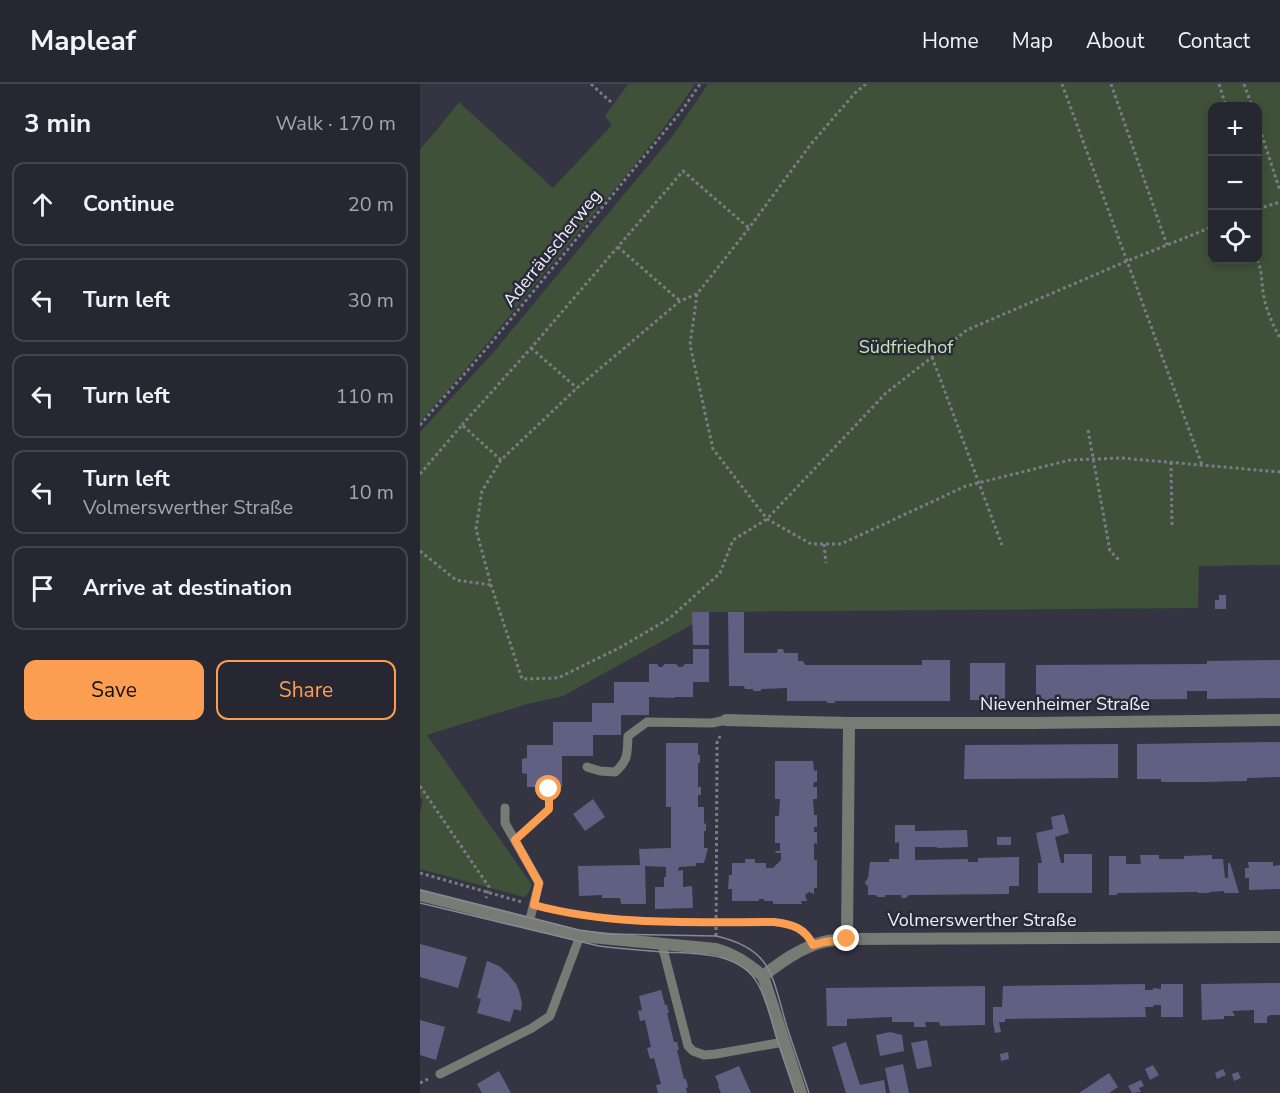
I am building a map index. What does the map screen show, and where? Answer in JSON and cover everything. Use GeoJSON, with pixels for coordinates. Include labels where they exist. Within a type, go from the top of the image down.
{"type":"FeatureCollection","features":[{"type":"Feature","properties":{"kind":"street","name":"Nievenheimer Straße"},"geometry":{"type":"LineString","coordinates":[[726,720],[849,723],[1280,720]]}},
{"type":"Feature","properties":{"kind":"street"},"geometry":{"type":"LineString","coordinates":[[847,939],[849,723]]}},
{"type":"Feature","properties":{"kind":"street"},"geometry":{"type":"LineString","coordinates":[[420,895],[580,936],[716,949],[732,954],[763,976],[801,1093]]}},
{"type":"Feature","properties":{"kind":"street","name":"Volmerswerther Straße"},"geometry":{"type":"LineString","coordinates":[[763,976],[779,963],[813,945],[847,939],[1280,937]]}},
{"type":"Feature","properties":{"kind":"lane","name":"Nievenheimer Straße"},"geometry":{"type":"LineString","coordinates":[[587,766],[600,771],[615,772],[623,765],[628,736],[648,722],[712,723],[726,720]]}},
{"type":"Feature","properties":{"kind":"lane"},"geometry":{"type":"LineString","coordinates":[[505,808],[505,824],[539,883],[529,923]]}},
{"type":"Feature","properties":{"kind":"lane"},"geometry":{"type":"LineString","coordinates":[[440,1074],[532,1028],[550,1016],[580,936]]}},
{"type":"Feature","properties":{"kind":"lane"},"geometry":{"type":"LineString","coordinates":[[662,945],[688,1046],[693,1051],[704,1055],[716,1054],[784,1042]]}},
{"type":"Feature","properties":{"kind":"path"},"geometry":{"type":"LineString","coordinates":[[591,84],[611,102]]}},
{"type":"Feature","properties":{"kind":"path","name":"Aderräuscherweg"},"geometry":{"type":"LineString","coordinates":[[420,425],[502,330],[683,109],[700,84]]}},
{"type":"Feature","properties":{"kind":"path"},"geometry":{"type":"LineString","coordinates":[[866,84],[855,93],[812,144],[697,294],[680,302],[577,388],[501,460],[482,491],[476,529],[491,585],[522,679],[558,678],[621,647],[670,618],[720,573],[733,540],[767,519],[886,393],[967,330],[1208,229]]}},
{"type":"Feature","properties":{"kind":"path"},"geometry":{"type":"LineString","coordinates":[[1062,84],[1202,465]]}},
{"type":"Feature","properties":{"kind":"path"},"geometry":{"type":"LineString","coordinates":[[1111,84],[1167,246]]}},
{"type":"Feature","properties":{"kind":"path"},"geometry":{"type":"LineString","coordinates":[[1219,84],[1225,102]]}},
{"type":"Feature","properties":{"kind":"path"},"geometry":{"type":"LineString","coordinates":[[1244,84],[1251,102]]}},
{"type":"Feature","properties":{"kind":"path"},"geometry":{"type":"LineString","coordinates":[[1262,138],[1280,191]]}},
{"type":"Feature","properties":{"kind":"path"},"geometry":{"type":"LineString","coordinates":[[420,474],[683,171],[749,228]]}},
{"type":"Feature","properties":{"kind":"path"},"geometry":{"type":"LineString","coordinates":[[1262,208],[1280,202]]}},
{"type":"Feature","properties":{"kind":"path"},"geometry":{"type":"LineString","coordinates":[[618,247],[680,302]]}},
{"type":"Feature","properties":{"kind":"path"},"geometry":{"type":"LineString","coordinates":[[1259,264],[1263,296],[1280,338]]}},
{"type":"Feature","properties":{"kind":"path"},"geometry":{"type":"LineString","coordinates":[[697,294],[690,345],[713,449],[767,519],[811,544],[841,544],[966,486],[1070,460],[1121,458],[1280,472]]}},
{"type":"Feature","properties":{"kind":"path"},"geometry":{"type":"LineString","coordinates":[[531,348],[577,388]]}},
{"type":"Feature","properties":{"kind":"path"},"geometry":{"type":"LineString","coordinates":[[932,357],[1002,545]]}},
{"type":"Feature","properties":{"kind":"path"},"geometry":{"type":"LineString","coordinates":[[462,425],[501,460]]}},
{"type":"Feature","properties":{"kind":"path"},"geometry":{"type":"LineString","coordinates":[[1088,430],[1110,551],[1120,561]]}},
{"type":"Feature","properties":{"kind":"path"},"geometry":{"type":"LineString","coordinates":[[1172,462],[1172,526]]}},
{"type":"Feature","properties":{"kind":"path"},"geometry":{"type":"LineString","coordinates":[[824,544],[826,563]]}},
{"type":"Feature","properties":{"kind":"path"},"geometry":{"type":"LineString","coordinates":[[420,552],[456,580],[491,585]]}},
{"type":"Feature","properties":{"kind":"path"},"geometry":{"type":"LineString","coordinates":[[716,949],[717,742],[726,720]]}},
{"type":"Feature","properties":{"kind":"path"},"geometry":{"type":"LineString","coordinates":[[420,786],[489,886],[482,911]]}},
{"type":"Feature","properties":{"kind":"path"},"geometry":{"type":"LineString","coordinates":[[515,840],[549,809],[549,789]]}},
{"type":"Feature","properties":{"kind":"path"},"geometry":{"type":"LineString","coordinates":[[420,873],[578,915],[619,920],[789,924],[801,929],[813,945]]}},
{"type":"Feature","properties":{"kind":"green space"},"geometry":{"type":"Polygon","coordinates":[[[628,84],[695,84],[630,170],[420,422],[420,149],[459,102],[553,188],[612,125],[605,116],[628,84]]]}},
{"type":"Feature","properties":{"kind":"green space","name":"Südfriedhof"},"geometry":{"type":"Polygon","coordinates":[[[708,84],[1280,84],[1280,565],[1199,566],[1198,608],[693,612],[693,624],[563,696],[527,704],[427,735],[532,885],[524,897],[420,869],[420,812],[423,801],[420,796],[420,432],[492,354],[674,134],[708,84]]]}},
{"type":"Feature","properties":{"kind":"building"},"geometry":{"type":"Polygon","coordinates":[[[1219,595],[1226,595],[1226,609],[1215,609],[1215,600],[1219,600],[1219,595]]]}},
{"type":"Feature","properties":{"kind":"building"},"geometry":{"type":"Polygon","coordinates":[[[692,612],[709,612],[709,645],[693,645],[692,612]]]}},
{"type":"Feature","properties":{"kind":"building"},"geometry":{"type":"Polygon","coordinates":[[[728,612],[744,612],[744,653],[777,653],[778,649],[783,649],[784,653],[798,653],[798,661],[803,661],[805,665],[922,665],[922,660],[950,660],[950,701],[835,701],[835,703],[827,703],[827,701],[787,701],[787,688],[753,691],[753,689],[745,689],[744,686],[729,686],[728,612]]]}},
{"type":"Feature","properties":{"kind":"building"},"geometry":{"type":"Polygon","coordinates":[[[693,649],[709,649],[709,682],[693,682],[693,697],[649,697],[649,715],[621,715],[621,735],[593,735],[593,756],[562,756],[562,787],[527,787],[527,774],[522,773],[522,759],[527,758],[527,745],[553,745],[553,722],[592,722],[592,703],[614,703],[614,682],[649,682],[649,664],[662,667],[665,664],[676,664],[682,667],[685,664],[693,664],[693,649]]]}},
{"type":"Feature","properties":{"kind":"building"},"geometry":{"type":"Polygon","coordinates":[[[1280,660],[1280,698],[1207,699],[1207,691],[1187,691],[1187,699],[1036,700],[1036,665],[1207,664],[1207,661],[1280,660]]]}},
{"type":"Feature","properties":{"kind":"building"},"geometry":{"type":"Polygon","coordinates":[[[970,663],[1005,663],[1005,700],[970,700],[970,663]]]}},
{"type":"Feature","properties":{"kind":"building"},"geometry":{"type":"Polygon","coordinates":[[[1280,742],[1280,777],[1247,778],[1247,781],[1203,782],[1161,782],[1161,779],[1137,779],[1137,744],[1280,742]]]}},
{"type":"Feature","properties":{"kind":"building"},"geometry":{"type":"Polygon","coordinates":[[[666,743],[698,743],[698,755],[700,755],[698,787],[701,787],[701,795],[698,795],[698,807],[704,807],[706,831],[704,831],[704,848],[708,848],[704,863],[679,867],[678,871],[683,870],[683,887],[692,886],[693,908],[655,909],[655,887],[664,887],[666,867],[645,866],[646,904],[621,904],[620,898],[602,898],[602,895],[579,896],[578,866],[640,865],[639,849],[671,848],[671,807],[666,807],[666,743]]]}},
{"type":"Feature","properties":{"kind":"building"},"geometry":{"type":"Polygon","coordinates":[[[1118,744],[1118,778],[964,779],[965,745],[1118,744]]]}},
{"type":"Feature","properties":{"kind":"building"},"geometry":{"type":"Polygon","coordinates":[[[775,761],[813,761],[814,771],[817,770],[817,782],[814,782],[813,787],[817,787],[817,799],[813,799],[814,815],[817,815],[817,827],[814,827],[814,832],[817,832],[817,844],[814,843],[814,860],[817,860],[817,888],[814,888],[814,894],[809,892],[805,895],[807,901],[801,901],[802,904],[773,904],[773,901],[764,901],[764,899],[732,901],[732,889],[728,889],[729,875],[732,875],[732,863],[745,863],[745,859],[755,859],[755,863],[766,863],[766,868],[773,868],[781,860],[781,853],[775,851],[780,851],[780,843],[775,843],[775,816],[779,816],[780,799],[775,799],[775,761]]]}},
{"type":"Feature","properties":{"kind":"building"},"geometry":{"type":"Polygon","coordinates":[[[593,799],[605,817],[585,831],[573,814],[593,799]]]}},
{"type":"Feature","properties":{"kind":"building"},"geometry":{"type":"Polygon","coordinates":[[[1064,814],[1069,833],[1055,837],[1061,863],[1064,863],[1064,854],[1092,854],[1092,893],[1038,893],[1038,863],[1042,863],[1036,833],[1053,829],[1051,817],[1064,814]]]}},
{"type":"Feature","properties":{"kind":"building"},"geometry":{"type":"Polygon","coordinates":[[[895,825],[915,825],[915,831],[967,830],[968,847],[915,847],[915,860],[968,859],[968,862],[978,862],[978,858],[1019,857],[1019,886],[1009,886],[1009,894],[909,895],[906,898],[902,898],[901,895],[877,897],[868,895],[868,886],[865,882],[868,878],[870,862],[889,862],[889,859],[899,859],[899,842],[895,843],[895,825]]]}},
{"type":"Feature","properties":{"kind":"building"},"geometry":{"type":"Polygon","coordinates":[[[997,837],[1011,837],[1011,845],[997,845],[997,837]]]}},
{"type":"Feature","properties":{"kind":"building"},"geometry":{"type":"Polygon","coordinates":[[[1140,855],[1159,855],[1159,859],[1184,859],[1184,856],[1212,855],[1212,859],[1223,859],[1225,878],[1228,878],[1228,863],[1230,863],[1239,893],[1224,893],[1224,891],[1109,895],[1109,856],[1126,856],[1126,864],[1141,864],[1140,855]]]}},
{"type":"Feature","properties":{"kind":"building"},"geometry":{"type":"Polygon","coordinates":[[[1248,862],[1273,862],[1273,866],[1280,865],[1280,889],[1249,890],[1249,878],[1245,878],[1245,868],[1249,868],[1248,862]]]}},
{"type":"Feature","properties":{"kind":"building"},"geometry":{"type":"Polygon","coordinates":[[[420,944],[467,957],[458,988],[420,977],[420,944]]]}},
{"type":"Feature","properties":{"kind":"building"},"geometry":{"type":"Polygon","coordinates":[[[487,961],[499,966],[508,974],[519,991],[521,1011],[514,1009],[510,1022],[477,1013],[481,999],[477,998],[487,961]]]}},
{"type":"Feature","properties":{"kind":"building"},"geometry":{"type":"Polygon","coordinates":[[[1280,983],[1280,1015],[1270,1015],[1267,1017],[1267,1023],[1254,1023],[1254,1010],[1232,1011],[1235,1016],[1224,1016],[1224,1019],[1202,1020],[1201,984],[1280,983]]]}},
{"type":"Feature","properties":{"kind":"building"},"geometry":{"type":"Polygon","coordinates":[[[1145,984],[1145,990],[1153,990],[1153,988],[1161,989],[1161,984],[1183,984],[1183,1017],[1161,1017],[1161,1005],[1154,1005],[1145,1007],[1146,1017],[1005,1019],[1005,1022],[999,1022],[1001,1032],[995,1033],[993,1007],[1002,1007],[1003,986],[1145,984]]]}},
{"type":"Feature","properties":{"kind":"building"},"geometry":{"type":"Polygon","coordinates":[[[985,986],[985,1025],[940,1026],[939,1022],[925,1022],[926,1027],[914,1027],[914,1022],[892,1022],[892,1017],[847,1019],[847,1026],[827,1026],[826,988],[985,986]]]}},
{"type":"Feature","properties":{"kind":"building"},"geometry":{"type":"Polygon","coordinates":[[[661,990],[669,1013],[667,1013],[674,1042],[677,1042],[684,1079],[688,1087],[686,1088],[687,1093],[658,1093],[656,1085],[661,1084],[654,1058],[650,1059],[647,1048],[651,1047],[645,1020],[640,1021],[638,1011],[642,1010],[639,996],[661,990]]]}},
{"type":"Feature","properties":{"kind":"building"},"geometry":{"type":"Polygon","coordinates":[[[420,1020],[445,1027],[436,1060],[420,1055],[420,1020]]]}},
{"type":"Feature","properties":{"kind":"building"},"geometry":{"type":"Polygon","coordinates":[[[890,1032],[902,1035],[904,1051],[880,1056],[876,1035],[890,1032]]]}},
{"type":"Feature","properties":{"kind":"building"},"geometry":{"type":"Polygon","coordinates":[[[927,1040],[932,1066],[917,1069],[911,1043],[927,1040]]]}},
{"type":"Feature","properties":{"kind":"building"},"geometry":{"type":"Polygon","coordinates":[[[846,1042],[860,1085],[884,1080],[886,1093],[846,1093],[832,1047],[846,1042]]]}},
{"type":"Feature","properties":{"kind":"building"},"geometry":{"type":"Polygon","coordinates":[[[1008,1052],[1009,1059],[1001,1061],[1000,1054],[1008,1052]]]}},
{"type":"Feature","properties":{"kind":"building"},"geometry":{"type":"Polygon","coordinates":[[[903,1064],[909,1093],[890,1093],[885,1068],[903,1064]]]}},
{"type":"Feature","properties":{"kind":"building"},"geometry":{"type":"Polygon","coordinates":[[[1153,1065],[1159,1075],[1150,1080],[1145,1069],[1153,1065]]]}},
{"type":"Feature","properties":{"kind":"building"},"geometry":{"type":"Polygon","coordinates":[[[739,1066],[751,1093],[721,1093],[715,1076],[739,1066]]]}},
{"type":"Feature","properties":{"kind":"building"},"geometry":{"type":"Polygon","coordinates":[[[1223,1069],[1226,1075],[1217,1079],[1215,1073],[1223,1069]]]}},
{"type":"Feature","properties":{"kind":"building"},"geometry":{"type":"Polygon","coordinates":[[[499,1071],[511,1093],[482,1093],[477,1084],[499,1071]]]}},
{"type":"Feature","properties":{"kind":"building"},"geometry":{"type":"Polygon","coordinates":[[[1238,1072],[1241,1078],[1234,1081],[1232,1074],[1238,1072]]]}},
{"type":"Feature","properties":{"kind":"building"},"geometry":{"type":"Polygon","coordinates":[[[1109,1073],[1118,1087],[1109,1093],[1079,1093],[1109,1073]]]}},
{"type":"Feature","properties":{"kind":"building"},"geometry":{"type":"Polygon","coordinates":[[[1141,1080],[1144,1086],[1139,1088],[1141,1092],[1132,1093],[1128,1086],[1141,1080]]]}},
{"type":"Feature","properties":{"kind":"tram line"},"geometry":{"type":"LineString","coordinates":[[420,890],[579,930],[607,934],[716,936],[749,949],[768,968],[809,1093]]}},
{"type":"Feature","properties":{"kind":"tram line"},"geometry":{"type":"LineString","coordinates":[[420,903],[599,946],[703,954],[740,965],[750,973],[764,996],[795,1093]]}},
{"type":"Feature","properties":{"kind":"route"},"geometry":{"type":"LineString","coordinates":[[549,789],[549,809],[515,840],[539,883],[534,905],[578,915],[619,920],[789,924],[801,929],[813,945],[847,939]]}}]}
